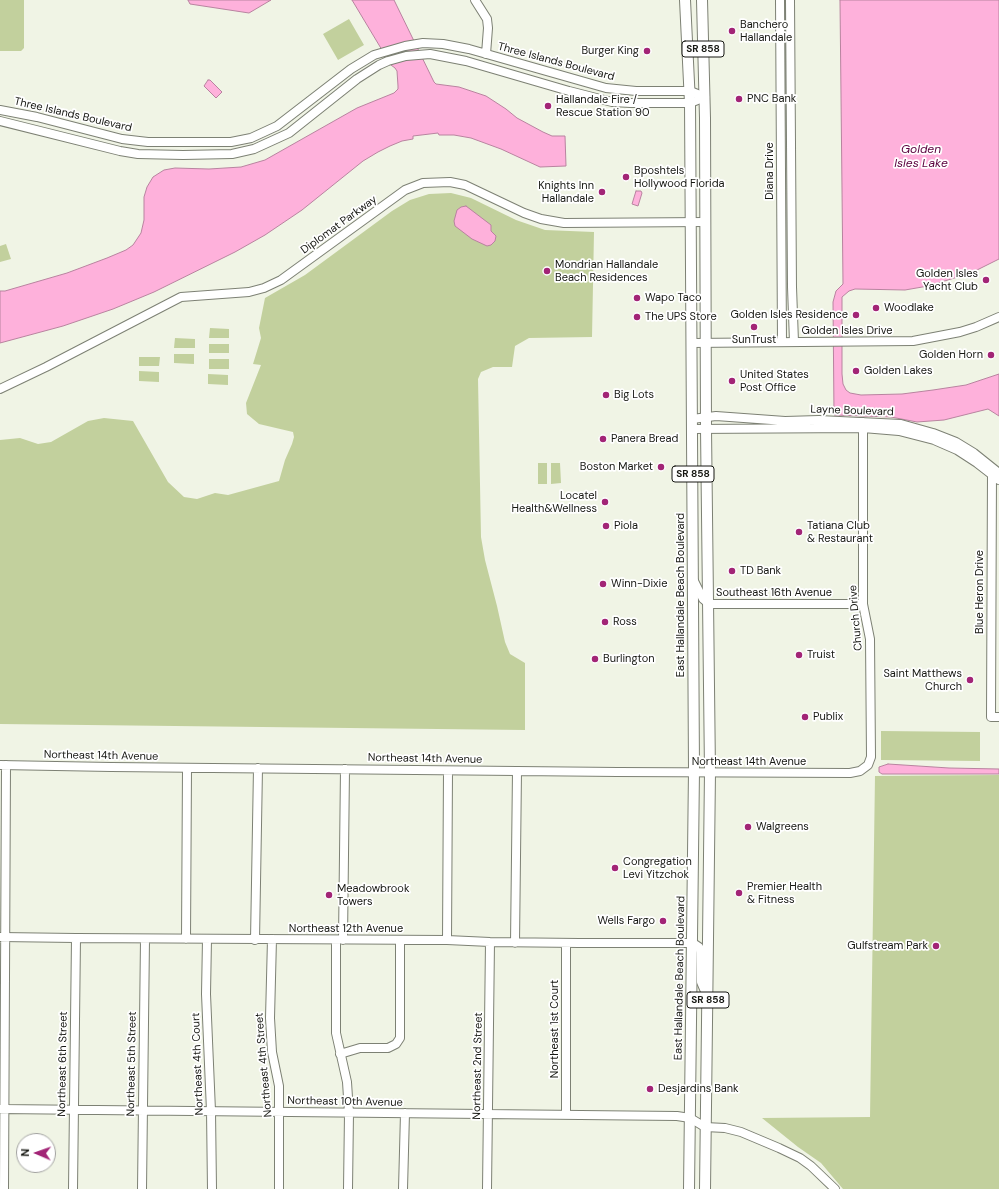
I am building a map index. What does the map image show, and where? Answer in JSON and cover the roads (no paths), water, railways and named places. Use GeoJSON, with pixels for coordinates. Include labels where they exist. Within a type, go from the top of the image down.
{"type":"FeatureCollection","features":[{"type":"Feature","properties":{"kind":"main road","name":"East Hallandale Beach Boulevard"},"geometry":{"type":"LineString","coordinates":[[685,0],[690,91],[694,605],[694,888],[690,1189]]}},
{"type":"Feature","properties":{"kind":"main road","name":"SR 858"},"geometry":{"type":"LineString","coordinates":[[702,0],[705,97],[706,429],[710,772],[705,1189]]}},
{"type":"Feature","properties":{"kind":"main road"},"geometry":{"type":"LineString","coordinates":[[694,605],[702,618],[709,638]]}},
{"type":"Feature","properties":{"kind":"main road"},"geometry":{"type":"LineString","coordinates":[[694,888],[699,899],[700,933],[703,939],[708,943]]}},
{"type":"Feature","properties":{"kind":"street"},"geometry":{"type":"LineString","coordinates":[[475,0],[487,19],[488,28],[486,54]]}},
{"type":"Feature","properties":{"kind":"street","name":"Diana Drive"},"geometry":{"type":"LineString","coordinates":[[780,0],[782,342]]}},
{"type":"Feature","properties":{"kind":"street","name":"Diana Drive"},"geometry":{"type":"LineString","coordinates":[[790,0],[792,281],[794,342]]}},
{"type":"Feature","properties":{"kind":"street"},"geometry":{"type":"LineString","coordinates":[[780,23],[790,23]]}},
{"type":"Feature","properties":{"kind":"street","name":"Three Islands Boulevard"},"geometry":{"type":"LineString","coordinates":[[0,110],[37,117],[139,142],[231,142],[251,138],[277,126],[340,77],[374,55],[405,46],[423,43],[443,44],[486,54],[606,88],[636,91],[690,91],[705,97]]}},
{"type":"Feature","properties":{"kind":"street","name":"Three Islands Boulevard"},"geometry":{"type":"LineString","coordinates":[[0,121],[120,151],[138,154],[232,154],[254,150],[289,133],[357,79],[379,65],[406,56],[430,54],[466,61],[600,99],[631,104],[690,103],[705,97]]}},
{"type":"Feature","properties":{"kind":"street"},"geometry":{"type":"LineString","coordinates":[[138,154],[139,142]]}},
{"type":"Feature","properties":{"kind":"street"},"geometry":{"type":"LineString","coordinates":[[172,142],[172,155]]}},
{"type":"Feature","properties":{"kind":"street","name":"Diplomat Parkway"},"geometry":{"type":"LineString","coordinates":[[0,389],[46,367],[181,297],[248,292],[264,288],[280,280],[405,190],[423,183],[450,182],[465,185],[524,213],[541,219],[564,223],[706,222]]}},
{"type":"Feature","properties":{"kind":"street","name":"Golden Isles Drive"},"geometry":{"type":"LineString","coordinates":[[691,343],[902,342],[925,340],[960,332],[999,317]]}},
{"type":"Feature","properties":{"kind":"street","name":"Layne Boulevard"},"geometry":{"type":"LineString","coordinates":[[692,424],[706,417],[716,416],[863,425],[916,431],[957,450],[977,463],[994,471],[999,480]]}},
{"type":"Feature","properties":{"kind":"street","name":"Layne Boulevard"},"geometry":{"type":"LineString","coordinates":[[692,424],[706,429],[863,425]]}},
{"type":"Feature","properties":{"kind":"street","name":"Church Drive"},"geometry":{"type":"LineString","coordinates":[[850,773],[856,773],[865,769],[868,766],[871,757],[870,639],[864,604],[863,425]]}},
{"type":"Feature","properties":{"kind":"street","name":"Blue Heron Drive"},"geometry":{"type":"LineString","coordinates":[[994,471],[995,717]]}},
{"type":"Feature","properties":{"kind":"street"},"geometry":{"type":"LineString","coordinates":[[693,578],[699,593],[709,604]]}},
{"type":"Feature","properties":{"kind":"street","name":"Southeast 16th Avenue"},"geometry":{"type":"LineString","coordinates":[[709,604],[864,604]]}},
{"type":"Feature","properties":{"kind":"street"},"geometry":{"type":"LineString","coordinates":[[3,765],[2,1109],[4,1189]]}},
{"type":"Feature","properties":{"kind":"street","name":"Northeast 14th Avenue"},"geometry":{"type":"LineString","coordinates":[[3,765],[517,772],[850,773]]}},
{"type":"Feature","properties":{"kind":"street"},"geometry":{"type":"LineString","coordinates":[[186,939],[187,768]]}},
{"type":"Feature","properties":{"kind":"street"},"geometry":{"type":"LineString","coordinates":[[255,940],[258,768]]}},
{"type":"Feature","properties":{"kind":"street"},"geometry":{"type":"LineString","coordinates":[[345,769],[336,1033],[347,1082],[349,1113],[348,1189]]}},
{"type":"Feature","properties":{"kind":"street"},"geometry":{"type":"LineString","coordinates":[[447,940],[448,771]]}},
{"type":"Feature","properties":{"kind":"street"},"geometry":{"type":"LineString","coordinates":[[515,943],[517,772]]}},
{"type":"Feature","properties":{"kind":"street","name":"Northeast 12th Avenue"},"geometry":{"type":"LineString","coordinates":[[3,937],[255,940],[447,940],[515,943],[693,943]]}},
{"type":"Feature","properties":{"kind":"street","name":"Northeast 6th Street"},"geometry":{"type":"LineString","coordinates":[[73,1189],[76,938]]}},
{"type":"Feature","properties":{"kind":"street","name":"Northeast 5th Street"},"geometry":{"type":"LineString","coordinates":[[142,1189],[144,939]]}},
{"type":"Feature","properties":{"kind":"street","name":"Northeast 4th Court"},"geometry":{"type":"LineString","coordinates":[[207,939],[206,994],[211,1111],[212,1189]]}},
{"type":"Feature","properties":{"kind":"street","name":"Northeast 4th Street"},"geometry":{"type":"LineString","coordinates":[[272,939],[270,1018],[272,1052],[279,1086],[280,1189]]}},
{"type":"Feature","properties":{"kind":"street"},"geometry":{"type":"LineString","coordinates":[[340,1054],[360,1048],[388,1048],[396,1044],[400,1038],[400,940]]}},
{"type":"Feature","properties":{"kind":"street","name":"Northeast 2nd Street"},"geometry":{"type":"LineString","coordinates":[[487,1189],[490,942]]}},
{"type":"Feature","properties":{"kind":"street","name":"Northeast 1st Court"},"geometry":{"type":"LineString","coordinates":[[566,943],[566,1115]]}},
{"type":"Feature","properties":{"kind":"street"},"geometry":{"type":"LineString","coordinates":[[693,943],[699,947],[701,952],[702,982],[708,998]]}},
{"type":"Feature","properties":{"kind":"street","name":"Northeast 10th Avenue"},"geometry":{"type":"LineString","coordinates":[[2,1109],[677,1116],[690,1118]]}},
{"type":"Feature","properties":{"kind":"street"},"geometry":{"type":"LineString","coordinates":[[404,1189],[405,1113]]}},
{"type":"Feature","properties":{"kind":"street"},"geometry":{"type":"LineString","coordinates":[[690,1118],[705,1127],[724,1128],[741,1132],[800,1158],[811,1166],[835,1189]]}},
{"type":"Feature","properties":{"kind":"water"},"geometry":{"type":"Polygon","coordinates":[[[188,0],[271,0],[249,13],[190,4],[188,0]]]}},
{"type":"Feature","properties":{"kind":"water"},"geometry":{"type":"Polygon","coordinates":[[[352,0],[394,0],[436,84],[459,87],[486,96],[517,118],[543,132],[552,136],[565,136],[566,166],[540,167],[501,149],[471,138],[454,135],[439,135],[438,133],[413,136],[413,139],[402,141],[390,146],[363,161],[302,210],[265,235],[235,252],[154,292],[113,309],[63,326],[0,343],[0,291],[5,291],[67,273],[126,250],[133,245],[141,233],[144,220],[144,197],[147,187],[153,177],[164,170],[175,168],[209,169],[241,167],[265,160],[357,108],[394,93],[398,89],[397,71],[391,65],[352,0]]]}},
{"type":"Feature","properties":{"kind":"water","name":"Golden Isles Lake"},"geometry":{"type":"Polygon","coordinates":[[[840,0],[999,0],[999,259],[971,273],[928,286],[905,290],[855,289],[849,291],[842,297],[842,374],[843,384],[846,390],[850,393],[861,395],[902,394],[966,385],[999,374],[999,416],[988,409],[944,420],[917,422],[891,417],[834,415],[833,302],[836,291],[843,284],[840,0]]]}},
{"type":"Feature","properties":{"kind":"water"},"geometry":{"type":"Polygon","coordinates":[[[208,80],[210,80],[222,92],[216,98],[204,86],[208,80]]]}},
{"type":"Feature","properties":{"kind":"water"},"geometry":{"type":"Polygon","coordinates":[[[636,191],[641,191],[642,193],[638,206],[632,204],[636,191]]]}},
{"type":"Feature","properties":{"kind":"water"},"geometry":{"type":"Polygon","coordinates":[[[466,206],[491,225],[491,231],[496,236],[495,241],[491,245],[487,246],[472,239],[455,226],[454,221],[457,210],[466,206]]]}},
{"type":"Feature","properties":{"kind":"water"},"geometry":{"type":"Polygon","coordinates":[[[888,764],[949,768],[999,769],[999,774],[882,774],[879,772],[879,767],[888,764]]]}},
{"type":"Feature","properties":{"kind":"place","name":"Banchero Hallandale"},"geometry":{"type":"Point","coordinates":[732,31]}},
{"type":"Feature","properties":{"kind":"place","name":"Burger King"},"geometry":{"type":"Point","coordinates":[647,51]}},
{"type":"Feature","properties":{"kind":"place","name":"PNC Bank"},"geometry":{"type":"Point","coordinates":[739,99]}},
{"type":"Feature","properties":{"kind":"place","name":"Hallandale Fire / Rescue Station 90"},"geometry":{"type":"Point","coordinates":[548,106]}},
{"type":"Feature","properties":{"kind":"place","name":"Bposhtels Hollywood Florida"},"geometry":{"type":"Point","coordinates":[626,177]}},
{"type":"Feature","properties":{"kind":"place","name":"Knights Inn Hallandale"},"geometry":{"type":"Point","coordinates":[602,192]}},
{"type":"Feature","properties":{"kind":"place","name":"Mondrian Hallandale Beach Residences"},"geometry":{"type":"Point","coordinates":[547,271]}},
{"type":"Feature","properties":{"kind":"place","name":"Golden Isles Yacht Club"},"geometry":{"type":"Point","coordinates":[986,280]}},
{"type":"Feature","properties":{"kind":"place","name":"Wapo Taco"},"geometry":{"type":"Point","coordinates":[637,298]}},
{"type":"Feature","properties":{"kind":"place","name":"Woodlake"},"geometry":{"type":"Point","coordinates":[876,308]}},
{"type":"Feature","properties":{"kind":"place","name":"Golden Isles Residence"},"geometry":{"type":"Point","coordinates":[856,315]}},
{"type":"Feature","properties":{"kind":"place","name":"The UPS Store"},"geometry":{"type":"Point","coordinates":[637,317]}},
{"type":"Feature","properties":{"kind":"place","name":"SunTrust"},"geometry":{"type":"Point","coordinates":[754,327]}},
{"type":"Feature","properties":{"kind":"place","name":"Golden Horn"},"geometry":{"type":"Point","coordinates":[991,355]}},
{"type":"Feature","properties":{"kind":"place","name":"Golden Lakes"},"geometry":{"type":"Point","coordinates":[856,371]}},
{"type":"Feature","properties":{"kind":"place","name":"United States Post Office"},"geometry":{"type":"Point","coordinates":[732,381]}},
{"type":"Feature","properties":{"kind":"place","name":"Big Lots"},"geometry":{"type":"Point","coordinates":[606,395]}},
{"type":"Feature","properties":{"kind":"place","name":"Panera Bread"},"geometry":{"type":"Point","coordinates":[603,439]}},
{"type":"Feature","properties":{"kind":"place","name":"Boston Market"},"geometry":{"type":"Point","coordinates":[661,467]}},
{"type":"Feature","properties":{"kind":"place","name":"Locatel Health&Wellness"},"geometry":{"type":"Point","coordinates":[605,502]}},
{"type":"Feature","properties":{"kind":"place","name":"Piola"},"geometry":{"type":"Point","coordinates":[606,526]}},
{"type":"Feature","properties":{"kind":"place","name":"Tatiana Club & Restaurant"},"geometry":{"type":"Point","coordinates":[799,532]}},
{"type":"Feature","properties":{"kind":"place","name":"TD Bank"},"geometry":{"type":"Point","coordinates":[732,571]}},
{"type":"Feature","properties":{"kind":"place","name":"Winn-Dixie"},"geometry":{"type":"Point","coordinates":[603,584]}},
{"type":"Feature","properties":{"kind":"place","name":"Ross"},"geometry":{"type":"Point","coordinates":[605,622]}},
{"type":"Feature","properties":{"kind":"place","name":"Truist"},"geometry":{"type":"Point","coordinates":[799,655]}},
{"type":"Feature","properties":{"kind":"place","name":"Burlington"},"geometry":{"type":"Point","coordinates":[595,659]}},
{"type":"Feature","properties":{"kind":"place","name":"Saint Matthews Church"},"geometry":{"type":"Point","coordinates":[970,680]}},
{"type":"Feature","properties":{"kind":"place","name":"Publix"},"geometry":{"type":"Point","coordinates":[805,717]}},
{"type":"Feature","properties":{"kind":"place","name":"Walgreens"},"geometry":{"type":"Point","coordinates":[748,827]}},
{"type":"Feature","properties":{"kind":"place","name":"Congregation Levi Yitzchok"},"geometry":{"type":"Point","coordinates":[615,868]}},
{"type":"Feature","properties":{"kind":"place","name":"Premier Health & Fitness"},"geometry":{"type":"Point","coordinates":[739,893]}},
{"type":"Feature","properties":{"kind":"place","name":"Meadowbrook Towers"},"geometry":{"type":"Point","coordinates":[329,895]}},
{"type":"Feature","properties":{"kind":"place","name":"Wells Fargo"},"geometry":{"type":"Point","coordinates":[663,921]}},
{"type":"Feature","properties":{"kind":"place","name":"Gulfstream Park"},"geometry":{"type":"Point","coordinates":[936,946]}},
{"type":"Feature","properties":{"kind":"place","name":"Desjardins Bank"},"geometry":{"type":"Point","coordinates":[650,1089]}}]}
